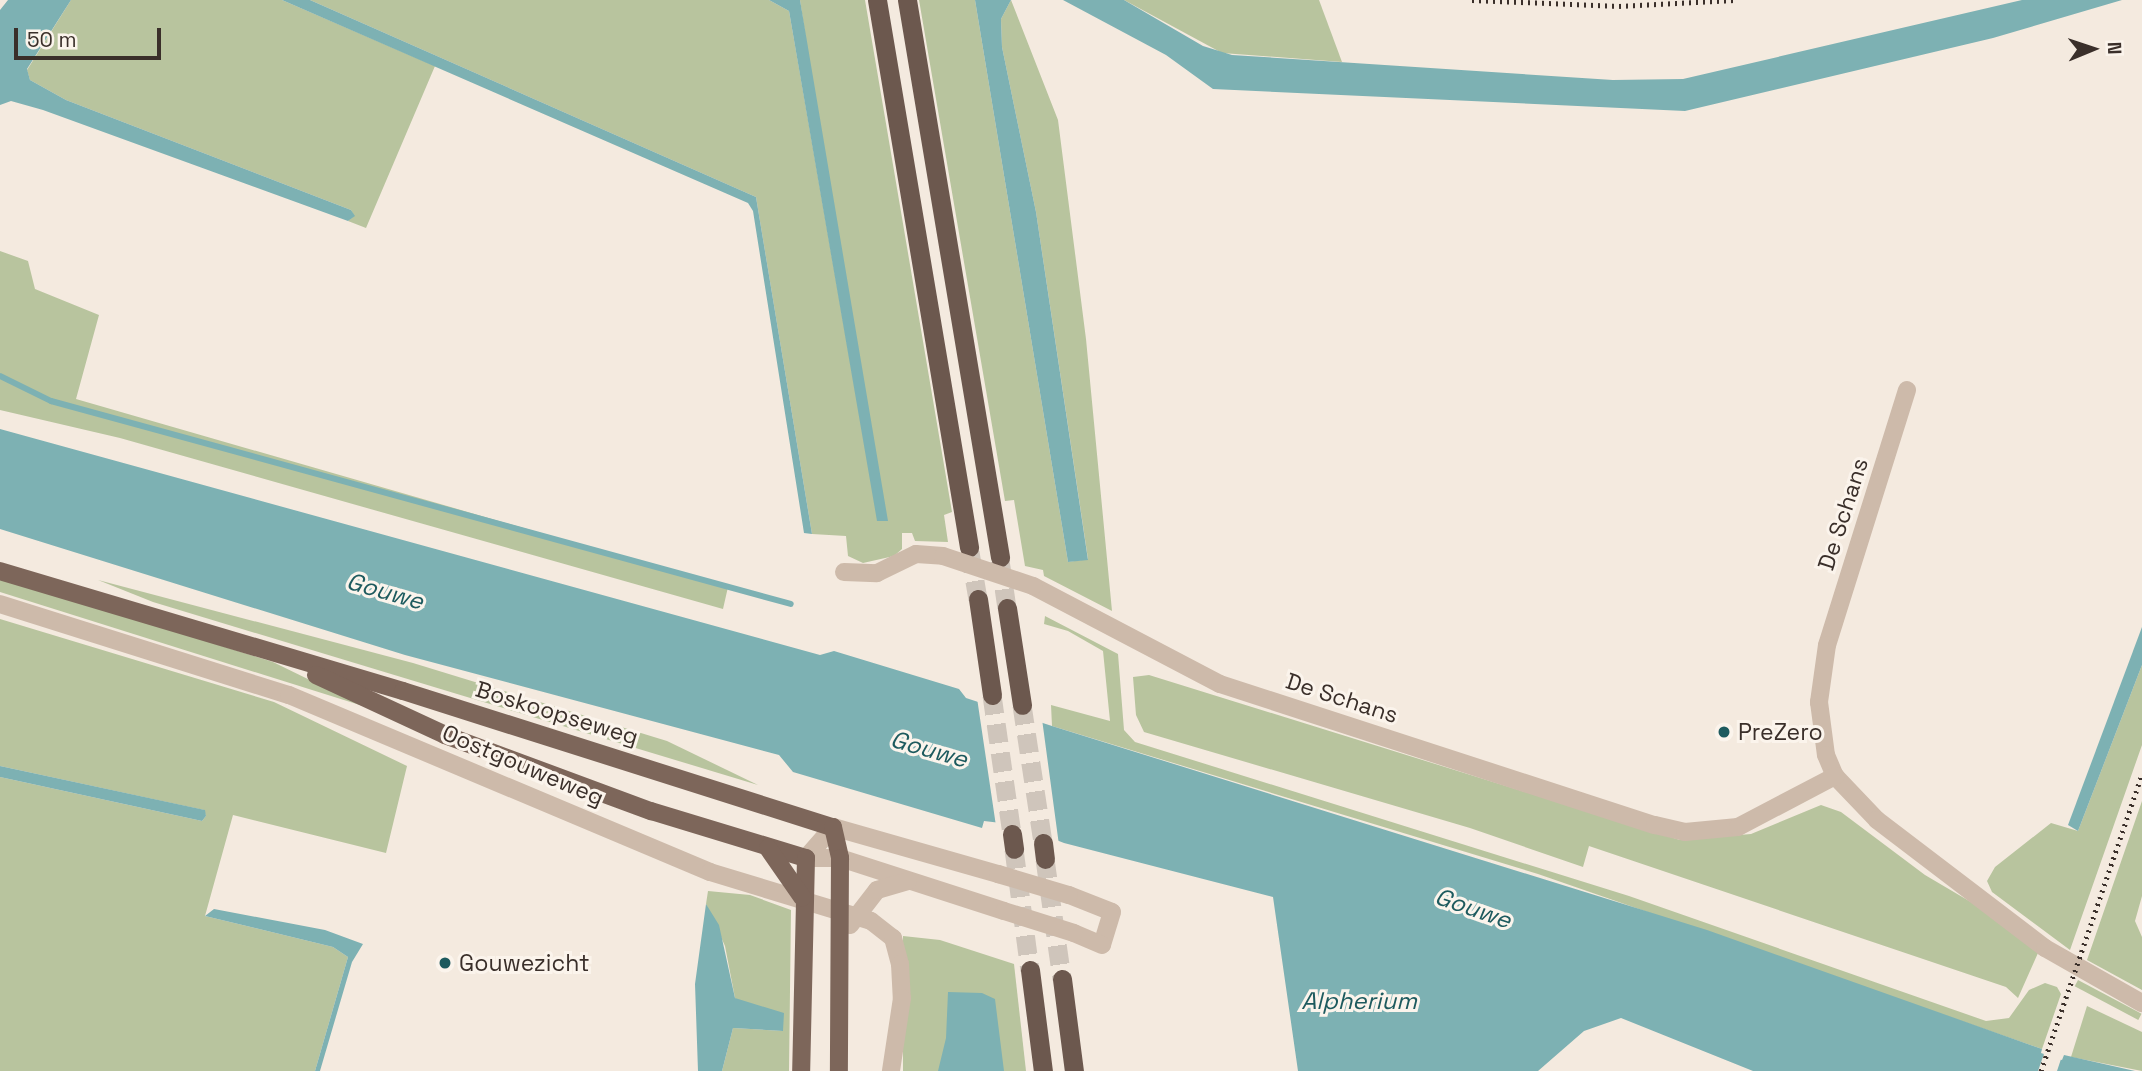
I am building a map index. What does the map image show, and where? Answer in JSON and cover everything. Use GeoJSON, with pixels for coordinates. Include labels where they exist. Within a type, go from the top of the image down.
{"type":"FeatureCollection","features":[{"type":"Feature","properties":{"kind":"highway"},"geometry":{"type":"LineString","coordinates":[[877,0],[969,547]]}},
{"type":"Feature","properties":{"kind":"highway"},"geometry":{"type":"LineString","coordinates":[[907,0],[1000,557]]}},
{"type":"Feature","properties":{"kind":"highway"},"geometry":{"type":"LineString","coordinates":[[978,598],[992,695]]}},
{"type":"Feature","properties":{"kind":"highway"},"geometry":{"type":"LineString","coordinates":[[1007,608],[1022,705]]}},
{"type":"Feature","properties":{"kind":"highway"},"geometry":{"type":"LineString","coordinates":[[1030,970],[1044,1071]]}},
{"type":"Feature","properties":{"kind":"highway"},"geometry":{"type":"LineString","coordinates":[[1062,979],[1074,1071]]}},
{"type":"Feature","properties":{"kind":"main road","name":"Boskoopseweg"},"geometry":{"type":"LineString","coordinates":[[0,571],[833,827]]}},
{"type":"Feature","properties":{"kind":"main road","name":"Boskoopseweg"},"geometry":{"type":"LineString","coordinates":[[265,651],[445,735],[651,811],[806,858]]}},
{"type":"Feature","properties":{"kind":"main road"},"geometry":{"type":"LineString","coordinates":[[833,827],[848,913],[841,936],[839,1071]]}},
{"type":"Feature","properties":{"kind":"main road"},"geometry":{"type":"LineString","coordinates":[[768,848],[795,881],[803,901]]}},
{"type":"Feature","properties":{"kind":"main road"},"geometry":{"type":"LineString","coordinates":[[801,1071],[806,858]]}},
{"type":"Feature","properties":{"kind":"street","name":"De Schans"},"geometry":{"type":"LineString","coordinates":[[1907,390],[1827,645],[1819,702],[1821,735],[1835,776],[1877,820],[2045,948],[2142,1003]]}},
{"type":"Feature","properties":{"kind":"street","name":"De Schans"},"geometry":{"type":"LineString","coordinates":[[844,572],[862,575],[916,554],[943,556],[1033,586],[1220,684],[1655,825],[1685,831],[1738,827],[1835,776]]}},
{"type":"Feature","properties":{"kind":"street","name":"Oostgouweweg"},"geometry":{"type":"LineString","coordinates":[[0,604],[289,695],[710,872],[871,921],[893,938],[900,964],[902,998],[891,1071]]}},
{"type":"Feature","properties":{"kind":"street"},"geometry":{"type":"LineString","coordinates":[[806,858],[833,827]]}},
{"type":"Feature","properties":{"kind":"street","name":"Boskoopseweg"},"geometry":{"type":"LineString","coordinates":[[806,858],[840,858],[909,881],[967,896],[1074,933],[1102,946],[1112,912],[1069,895],[833,827]]}},
{"type":"Feature","properties":{"kind":"street"},"geometry":{"type":"LineString","coordinates":[[848,913],[877,890],[909,881]]}},
{"type":"Feature","properties":{"kind":"green space"},"geometry":{"type":"Polygon","coordinates":[[[71,0],[282,0],[435,66],[366,228],[348,221],[354,216],[351,210],[66,100],[30,80],[27,70],[71,0]]]}},
{"type":"Feature","properties":{"kind":"green space"},"geometry":{"type":"Polygon","coordinates":[[[310,0],[769,0],[789,11],[878,521],[800,0],[865,0],[952,512],[944,515],[948,542],[915,541],[912,533],[902,533],[902,549],[894,556],[863,563],[848,556],[846,536],[812,534],[756,197],[310,0]]]}},
{"type":"Feature","properties":{"kind":"green space"},"geometry":{"type":"Polygon","coordinates":[[[919,0],[975,0],[1068,562],[1088,559],[1036,212],[1002,47],[1001,19],[1011,0],[1058,120],[1086,339],[1112,611],[1044,576],[1043,570],[1025,566],[1014,500],[1005,501],[919,0]]]}},
{"type":"Feature","properties":{"kind":"green space"},"geometry":{"type":"Polygon","coordinates":[[[1124,0],[1319,0],[1342,62],[1222,53],[1124,0]]]}},
{"type":"Feature","properties":{"kind":"green space"},"geometry":{"type":"Polygon","coordinates":[[[0,251],[28,261],[35,289],[99,315],[76,399],[728,587],[723,609],[120,438],[0,410],[0,251]]]}},
{"type":"Feature","properties":{"kind":"green space"},"geometry":{"type":"Polygon","coordinates":[[[0,576],[273,662],[363,706],[0,592],[0,576]]]}},
{"type":"Feature","properties":{"kind":"green space"},"geometry":{"type":"Polygon","coordinates":[[[98,580],[413,663],[667,741],[758,785],[153,602],[98,580]]]}},
{"type":"Feature","properties":{"kind":"green space"},"geometry":{"type":"Polygon","coordinates":[[[1045,616],[1118,654],[1124,730],[1135,742],[1629,896],[1986,1021],[2009,1018],[2029,990],[2045,983],[2057,987],[2061,994],[2042,1049],[1538,874],[1052,726],[1051,705],[1110,721],[1103,651],[1068,631],[1044,624],[1045,616]]]}},
{"type":"Feature","properties":{"kind":"green space"},"geometry":{"type":"Polygon","coordinates":[[[0,619],[274,702],[407,766],[386,853],[233,815],[205,916],[333,947],[348,957],[315,1071],[0,1071],[0,777],[202,821],[206,816],[204,810],[0,766],[0,619]]]}},
{"type":"Feature","properties":{"kind":"green space"},"geometry":{"type":"Polygon","coordinates":[[[2142,665],[2142,745],[2070,950],[1992,892],[1987,881],[1995,867],[2051,823],[2078,831],[2142,665]]]}},
{"type":"Feature","properties":{"kind":"green space"},"geometry":{"type":"Polygon","coordinates":[[[1149,675],[1680,840],[1751,834],[1821,805],[1841,812],[1925,875],[2042,944],[2018,998],[2006,987],[1589,846],[1583,867],[1470,828],[1144,732],[1136,715],[1133,677],[1149,675]]]}},
{"type":"Feature","properties":{"kind":"green space"},"geometry":{"type":"Polygon","coordinates":[[[2142,801],[2142,896],[2135,921],[2142,937],[2142,990],[2087,960],[2142,801]]]}},
{"type":"Feature","properties":{"kind":"green space"},"geometry":{"type":"Polygon","coordinates":[[[708,891],[750,895],[791,910],[789,1071],[722,1071],[733,1028],[783,1031],[735,998],[725,946],[706,904],[708,891]]]}},
{"type":"Feature","properties":{"kind":"green space"},"geometry":{"type":"Polygon","coordinates":[[[903,936],[940,940],[1014,964],[1026,1071],[903,1071],[903,936]]]}},
{"type":"Feature","properties":{"kind":"green space"},"geometry":{"type":"Polygon","coordinates":[[[2078,980],[2142,1014],[2138,1020],[2075,986],[2078,980]]]}},
{"type":"Feature","properties":{"kind":"green space"},"geometry":{"type":"Polygon","coordinates":[[[2087,1006],[2142,1032],[2142,1071],[2071,1057],[2087,1006]]]}},
{"type":"Feature","properties":{"kind":"water"},"geometry":{"type":"Polygon","coordinates":[[[8,0],[71,0],[27,69],[30,80],[66,100],[351,210],[355,216],[348,221],[43,110],[11,101],[0,105],[0,10],[8,0]]]}},
{"type":"Feature","properties":{"kind":"water"},"geometry":{"type":"Polygon","coordinates":[[[282,0],[310,0],[756,197],[812,534],[804,533],[753,211],[748,203],[282,0]]]}},
{"type":"Feature","properties":{"kind":"water"},"geometry":{"type":"Polygon","coordinates":[[[769,0],[800,0],[888,521],[877,521],[789,11],[769,0]]]}},
{"type":"Feature","properties":{"kind":"water"},"geometry":{"type":"Polygon","coordinates":[[[975,0],[1011,0],[1001,19],[1002,47],[1036,212],[1088,560],[1068,562],[975,0]]]}},
{"type":"Feature","properties":{"kind":"water"},"geometry":{"type":"Polygon","coordinates":[[[1063,0],[1124,0],[1203,46],[1232,55],[1613,80],[1683,79],[2022,0],[2122,0],[1993,38],[1685,111],[1213,89],[1166,55],[1063,0]]]}},
{"type":"Feature","properties":{"kind":"water"},"geometry":{"type":"Polygon","coordinates":[[[0,429],[820,655],[834,651],[959,689],[966,698],[1052,726],[1707,930],[2042,1049],[2041,1053],[2062,1060],[2064,1055],[2135,1071],[1753,1071],[1621,1018],[1584,1031],[1538,1071],[1298,1071],[1273,897],[1064,843],[1018,825],[984,821],[982,828],[793,772],[779,755],[405,655],[0,529],[0,429]]]}},
{"type":"Feature","properties":{"kind":"water"},"geometry":{"type":"Polygon","coordinates":[[[2142,627],[2142,665],[2078,831],[2068,825],[2142,627]]]}},
{"type":"Feature","properties":{"kind":"water"},"geometry":{"type":"Polygon","coordinates":[[[0,766],[205,810],[206,816],[202,821],[0,777],[0,766]]]}},
{"type":"Feature","properties":{"kind":"water"},"geometry":{"type":"Polygon","coordinates":[[[706,904],[719,925],[735,998],[784,1013],[783,1031],[733,1028],[722,1071],[698,1071],[695,984],[706,904]]]}},
{"type":"Feature","properties":{"kind":"water"},"geometry":{"type":"Polygon","coordinates":[[[214,909],[325,930],[363,944],[352,962],[320,1071],[315,1071],[348,957],[333,947],[205,916],[214,909]]]}},
{"type":"Feature","properties":{"kind":"water"},"geometry":{"type":"Polygon","coordinates":[[[948,992],[982,993],[995,999],[1004,1071],[938,1071],[946,1038],[948,992]]]}},
{"type":"Feature","properties":{"kind":"pier"},"geometry":{"type":"Polygon","coordinates":[[[977,698],[1042,719],[1059,845],[1017,829],[996,826],[977,698]]]}},
{"type":"Feature","properties":{"kind":"pier"},"geometry":{"type":"Polygon","coordinates":[[[2046,1048],[2060,1056],[2063,1053],[2057,1071],[2038,1071],[2046,1048]]]}},
{"type":"Feature","properties":{"kind":"waterway"},"geometry":{"type":"LineString","coordinates":[[0,376],[51,401],[791,604]]}},
{"type":"Feature","properties":{"kind":"tunnel"},"geometry":{"type":"LineString","coordinates":[[970,552],[978,599]]}},
{"type":"Feature","properties":{"kind":"tunnel"},"geometry":{"type":"LineString","coordinates":[[1000,560],[1007,608]]}},
{"type":"Feature","properties":{"kind":"tunnel"},"geometry":{"type":"LineString","coordinates":[[992,695],[1012,834]]}},
{"type":"Feature","properties":{"kind":"tunnel"},"geometry":{"type":"LineString","coordinates":[[1022,705],[1043,843]]}},
{"type":"Feature","properties":{"kind":"tunnel"},"geometry":{"type":"LineString","coordinates":[[1014,849],[1030,970]]}},
{"type":"Feature","properties":{"kind":"tunnel"},"geometry":{"type":"LineString","coordinates":[[1045,859],[1062,979]]}},
{"type":"Feature","properties":{"kind":"railway"},"geometry":{"type":"LineString","coordinates":[[1472,0],[1619,6],[1735,0]]}},
{"type":"Feature","properties":{"kind":"railway"},"geometry":{"type":"LineString","coordinates":[[2041,1071],[2142,775]]}},
{"type":"Feature","properties":{"kind":"place","name":"PreZero"},"geometry":{"type":"Point","coordinates":[1724,732]}},
{"type":"Feature","properties":{"kind":"place","name":"Gouwezicht"},"geometry":{"type":"Point","coordinates":[445,963]}},
{"type":"Feature","properties":{"kind":"water label","name":"Gouwe"},"geometry":{"type":"Point","coordinates":[385,591]}},
{"type":"Feature","properties":{"kind":"water label","name":"Gouwe"},"geometry":{"type":"Point","coordinates":[929,749]}},
{"type":"Feature","properties":{"kind":"water label","name":"Gouwe"},"geometry":{"type":"Point","coordinates":[1473,908]}},
{"type":"Feature","properties":{"kind":"water label","name":"Alpherium"},"geometry":{"type":"Point","coordinates":[1359,1001]}}]}
